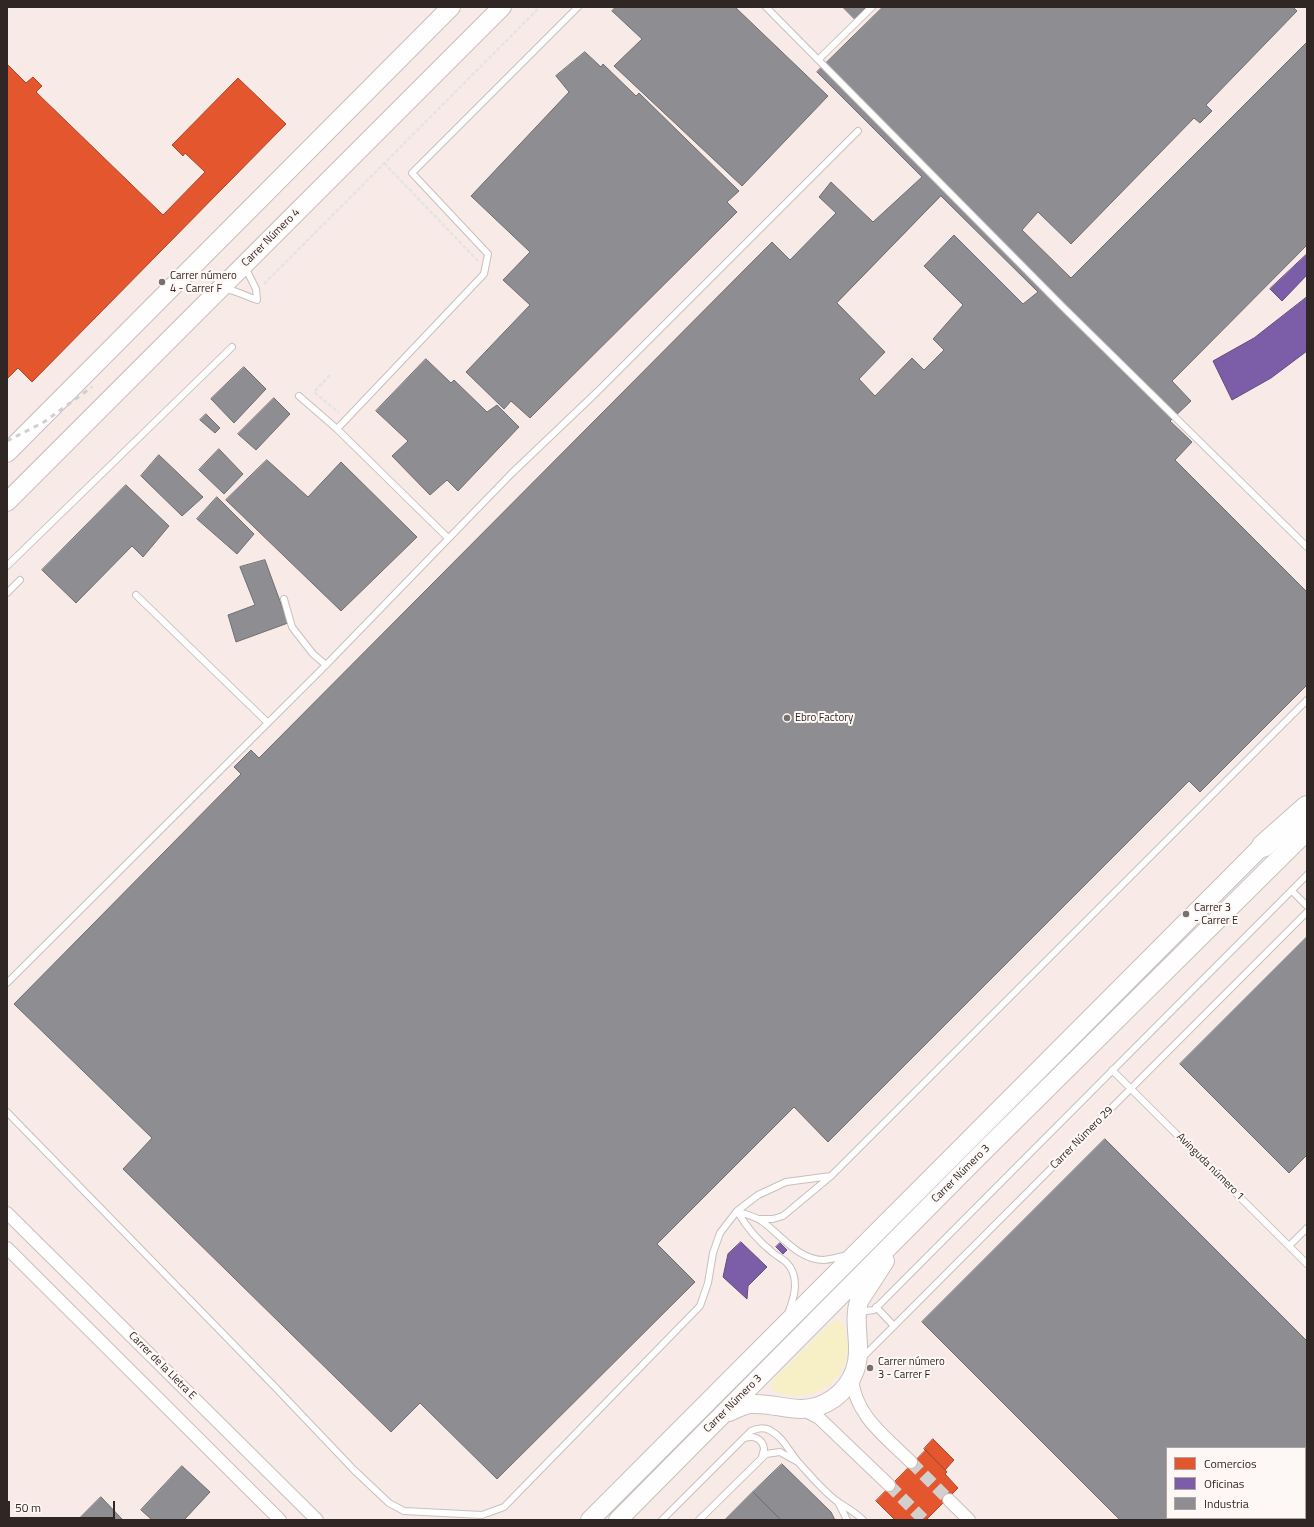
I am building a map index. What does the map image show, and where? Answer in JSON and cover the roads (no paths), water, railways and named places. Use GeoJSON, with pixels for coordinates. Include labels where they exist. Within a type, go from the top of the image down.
{"type":"FeatureCollection","features":[{"type":"Feature","properties":{"kind":"highway"},"geometry":{"type":"LineString","coordinates":[[1263,846],[1307,807]]}},
{"type":"Feature","properties":{"kind":"main road"},"geometry":{"type":"LineString","coordinates":[[7,453],[451,7]]}},
{"type":"Feature","properties":{"kind":"main road","name":"Carrer Número 4"},"geometry":{"type":"LineString","coordinates":[[11,497],[502,7]]}},
{"type":"Feature","properties":{"kind":"main road"},"geometry":{"type":"LineString","coordinates":[[7,443],[24,436]]}},
{"type":"Feature","properties":{"kind":"main road","name":"Carrer Número 3"},"geometry":{"type":"LineString","coordinates":[[590,1520],[1263,846],[1307,798]]}},
{"type":"Feature","properties":{"kind":"main road","name":"Carrer Número 3"},"geometry":{"type":"LineString","coordinates":[[618,1520],[900,1236],[1307,831]]}},
{"type":"Feature","properties":{"kind":"main road"},"geometry":{"type":"LineString","coordinates":[[722,1416],[751,1404],[800,1409],[817,1407],[827,1402],[844,1389],[855,1371],[859,1344],[856,1316],[868,1304],[900,1236]]}},
{"type":"Feature","properties":{"kind":"street","name":"Carrer de la Lletra E"},"geometry":{"type":"LineString","coordinates":[[7,1212],[317,1520]]}},
{"type":"Feature","properties":{"kind":"street"},"geometry":{"type":"LineString","coordinates":[[7,1248],[280,1520]]}},
{"type":"Feature","properties":{"kind":"street"},"geometry":{"type":"LineString","coordinates":[[855,1371],[854,1395],[866,1418],[911,1462]]}},
{"type":"Feature","properties":{"kind":"street"},"geometry":{"type":"LineString","coordinates":[[800,1409],[819,1418],[889,1485]]}},
{"type":"Feature","properties":{"kind":"street"},"geometry":{"type":"LineString","coordinates":[[949,1500],[969,1520]]}},
{"type":"Feature","properties":{"kind":"lane"},"geometry":{"type":"LineString","coordinates":[[337,429],[484,274],[488,254],[412,173],[578,7]]}},
{"type":"Feature","properties":{"kind":"lane"},"geometry":{"type":"LineString","coordinates":[[766,7],[1063,307],[1307,547]]}},
{"type":"Feature","properties":{"kind":"lane"},"geometry":{"type":"LineString","coordinates":[[818,60],[872,7]]}},
{"type":"Feature","properties":{"kind":"lane"},"geometry":{"type":"LineString","coordinates":[[7,983],[267,722],[326,665],[448,538],[858,131]]}},
{"type":"Feature","properties":{"kind":"lane"},"geometry":{"type":"LineString","coordinates":[[221,288],[238,291],[257,300],[256,291],[244,265]]}},
{"type":"Feature","properties":{"kind":"lane"},"geometry":{"type":"LineString","coordinates":[[7,566],[232,347]]}},
{"type":"Feature","properties":{"kind":"lane"},"geometry":{"type":"LineString","coordinates":[[299,396],[337,429],[448,538]]}},
{"type":"Feature","properties":{"kind":"lane"},"geometry":{"type":"LineString","coordinates":[[7,593],[20,580]]}},
{"type":"Feature","properties":{"kind":"lane"},"geometry":{"type":"LineString","coordinates":[[136,595],[267,722]]}},
{"type":"Feature","properties":{"kind":"lane"},"geometry":{"type":"LineString","coordinates":[[284,599],[292,627],[313,654],[326,665]]}},
{"type":"Feature","properties":{"kind":"lane"},"geometry":{"type":"LineString","coordinates":[[759,1219],[773,1219],[783,1216],[831,1176],[1307,700]]}},
{"type":"Feature","properties":{"kind":"lane"},"geometry":{"type":"LineString","coordinates":[[894,1326],[868,1304],[1112,1070],[1307,875]]}},
{"type":"Feature","properties":{"kind":"lane"},"geometry":{"type":"LineString","coordinates":[[1292,891],[1307,906]]}},
{"type":"Feature","properties":{"kind":"lane","name":"Carrer Número 29"},"geometry":{"type":"LineString","coordinates":[[855,1371],[894,1326],[1307,912]]}},
{"type":"Feature","properties":{"kind":"lane","name":"Avinguda número 1"},"geometry":{"type":"LineString","coordinates":[[1112,1070],[1307,1264]]}},
{"type":"Feature","properties":{"kind":"lane"},"geometry":{"type":"LineString","coordinates":[[7,1112],[354,1470],[389,1503],[404,1510],[482,1515],[504,1507],[700,1306],[708,1283],[713,1253],[720,1233],[737,1211],[758,1195],[786,1182],[831,1176]]}},
{"type":"Feature","properties":{"kind":"lane"},"geometry":{"type":"LineString","coordinates":[[737,1211],[759,1219],[784,1239],[791,1247],[812,1257],[823,1260],[856,1254]]}},
{"type":"Feature","properties":{"kind":"lane"},"geometry":{"type":"LineString","coordinates":[[737,1211],[748,1228],[771,1252],[787,1263],[795,1279],[796,1292],[785,1324]]}},
{"type":"Feature","properties":{"kind":"lane"},"geometry":{"type":"LineString","coordinates":[[1289,1246],[1307,1228]]}},
{"type":"Feature","properties":{"kind":"lane"},"geometry":{"type":"LineString","coordinates":[[662,1520],[743,1439],[755,1429],[767,1429],[776,1434],[787,1445],[798,1462],[838,1502],[853,1510],[863,1520]]}},
{"type":"Feature","properties":{"kind":"lane"},"geometry":{"type":"LineString","coordinates":[[743,1439],[753,1437],[761,1441],[764,1449],[761,1458]]}},
{"type":"Feature","properties":{"kind":"lane"},"geometry":{"type":"LineString","coordinates":[[699,1520],[766,1454],[775,1452],[798,1462]]}},
{"type":"Feature","properties":{"kind":"lane"},"geometry":{"type":"LineString","coordinates":[[838,1502],[847,1520]]}},
{"type":"Feature","properties":{"kind":"tunnel"},"geometry":{"type":"LineString","coordinates":[[911,1462],[949,1500]]}},
{"type":"Feature","properties":{"kind":"tunnel"},"geometry":{"type":"LineString","coordinates":[[889,1485],[924,1520]]}},
{"type":"Feature","properties":{"kind":"railway"},"geometry":{"type":"LineString","coordinates":[[7,441],[44,422],[92,387]]}},
{"type":"Feature","properties":{"kind":"place","name":"Carrer número 4 - Carrer F"},"geometry":{"type":"Point","coordinates":[162,282]}},
{"type":"Feature","properties":{"kind":"place","name":"Ebro Factory"},"geometry":{"type":"Point","coordinates":[787,718]}},
{"type":"Feature","properties":{"kind":"place","name":"Carrer 3 - Carrer E"},"geometry":{"type":"Point","coordinates":[1186,914]}},
{"type":"Feature","properties":{"kind":"place","name":"Carrer número 3 - Carrer F"},"geometry":{"type":"Point","coordinates":[870,1368]}}]}
